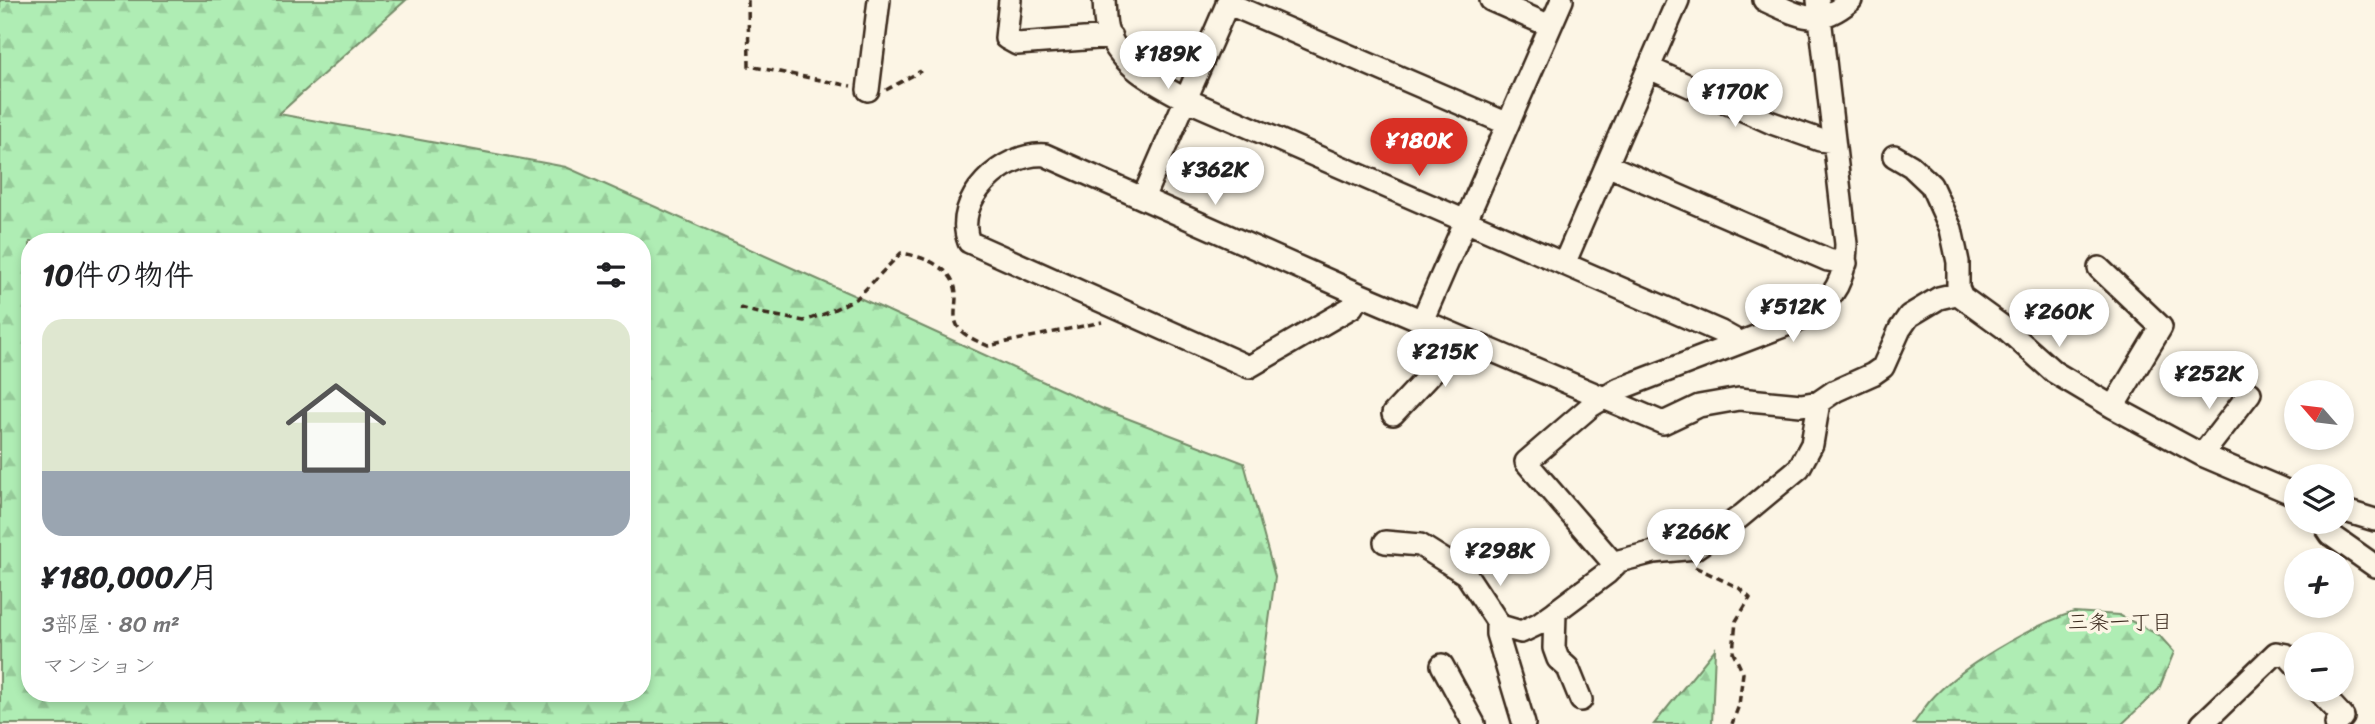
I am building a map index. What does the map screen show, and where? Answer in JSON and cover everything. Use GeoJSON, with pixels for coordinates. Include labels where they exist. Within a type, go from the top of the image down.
{"type":"FeatureCollection","features":[{"type":"Feature","properties":{"kind":"street"},"geometry":{"type":"LineString","coordinates":[[868,90],[879,0]]}},
{"type":"Feature","properties":{"kind":"street"},"geometry":{"type":"LineString","coordinates":[[1010,0],[1006,38],[1017,44],[1111,37]]}},
{"type":"Feature","properties":{"kind":"street"},"geometry":{"type":"LineString","coordinates":[[1104,0],[1108,32],[1129,65],[1187,100],[1739,342]]}},
{"type":"Feature","properties":{"kind":"street"},"geometry":{"type":"LineString","coordinates":[[1490,0],[1550,26]]}},
{"type":"Feature","properties":{"kind":"street"},"geometry":{"type":"LineString","coordinates":[[1422,321],[1562,0]]}},
{"type":"Feature","properties":{"kind":"street"},"geometry":{"type":"LineString","coordinates":[[1564,264],[1678,0]]}},
{"type":"Feature","properties":{"kind":"street"},"geometry":{"type":"LineString","coordinates":[[1764,0],[1806,18],[1819,9],[1837,13],[1851,0]]}},
{"type":"Feature","properties":{"kind":"street"},"geometry":{"type":"LineString","coordinates":[[1143,198],[1228,2],[1508,124]]}},
{"type":"Feature","properties":{"kind":"street"},"geometry":{"type":"LineString","coordinates":[[1615,565],[1526,462],[1591,406],[1619,389],[1807,317],[1822,308],[1836,292],[1846,263],[1846,244],[1819,9]]}},
{"type":"Feature","properties":{"kind":"street"},"geometry":{"type":"LineString","coordinates":[[1648,68],[1772,123],[1820,140],[1835,142]]}},
{"type":"Feature","properties":{"kind":"street"},"geometry":{"type":"LineString","coordinates":[[1359,294],[1352,307],[1249,366],[969,242],[964,231],[966,218],[978,188],[992,174],[1014,160],[1032,154],[1045,155],[1359,294],[1663,423],[1699,406],[1739,399],[1801,405],[1819,402],[1882,367],[1909,316],[1939,298],[1960,293]]}},
{"type":"Feature","properties":{"kind":"street"},"geometry":{"type":"LineString","coordinates":[[1894,156],[1911,166],[1931,185],[1951,229],[1962,297],[2006,329],[2054,372],[2202,455],[2284,490]]}},
{"type":"Feature","properties":{"kind":"street"},"geometry":{"type":"LineString","coordinates":[[1607,165],[1828,260],[1846,263]]}},
{"type":"Feature","properties":{"kind":"street"},"geometry":{"type":"LineString","coordinates":[[2099,268],[2161,327],[2113,407]]}},
{"type":"Feature","properties":{"kind":"street"},"geometry":{"type":"LineString","coordinates":[[1393,414],[1452,351],[1460,337]]}},
{"type":"Feature","properties":{"kind":"street"},"geometry":{"type":"LineString","coordinates":[[2202,455],[2250,393]]}},
{"type":"Feature","properties":{"kind":"street"},"geometry":{"type":"LineString","coordinates":[[1497,625],[1521,632],[1555,612],[1619,561],[1654,552],[1695,548],[1740,517],[1799,468],[1812,444],[1819,402]]}},
{"type":"Feature","properties":{"kind":"street"},"geometry":{"type":"LineString","coordinates":[[2354,514],[2375,520]]}},
{"type":"Feature","properties":{"kind":"street"},"geometry":{"type":"LineString","coordinates":[[2330,534],[2375,566]]}},
{"type":"Feature","properties":{"kind":"street"},"geometry":{"type":"LineString","coordinates":[[1385,542],[1420,545],[1466,574],[1497,621],[1497,634],[1524,724]]}},
{"type":"Feature","properties":{"kind":"street"},"geometry":{"type":"LineString","coordinates":[[1555,612],[1554,648],[1558,659],[1568,668],[1581,700]]}},
{"type":"Feature","properties":{"kind":"street"},"geometry":{"type":"LineString","coordinates":[[2202,724],[2276,653],[2284,654]]}},
{"type":"Feature","properties":{"kind":"street"},"geometry":{"type":"LineString","coordinates":[[1442,665],[1474,724]]}},
{"type":"Feature","properties":{"kind":"street"},"geometry":{"type":"LineString","coordinates":[[2329,702],[2343,717],[2336,724]]}},
{"type":"Feature","properties":{"kind":"path"},"geometry":{"type":"LineString","coordinates":[[748,0],[749,66],[868,90],[887,90],[921,71]]}},
{"type":"Feature","properties":{"kind":"path"},"geometry":{"type":"LineString","coordinates":[[740,308],[804,321],[857,298],[901,253],[917,256],[943,269],[954,280],[957,327],[988,346],[1097,324],[1103,322],[1115,307]]}},
{"type":"Feature","properties":{"kind":"path"},"geometry":{"type":"LineString","coordinates":[[1689,565],[1739,588],[1750,598],[1736,621],[1733,652],[1743,673],[1739,705],[1732,724]]}},
{"type":"Feature","properties":{"kind":"green space"},"geometry":{"type":"Polygon","coordinates":[[[0,0],[406,0],[279,114],[566,167],[1103,409],[1244,463],[1275,577],[1255,724],[0,724],[0,0]]]}},
{"type":"Feature","properties":{"kind":"green space"},"geometry":{"type":"Polygon","coordinates":[[[2074,612],[2119,615],[2159,635],[2174,652],[2159,689],[2122,724],[1913,724],[1929,702],[1958,675],[2017,637],[2074,612]]]}},
{"type":"Feature","properties":{"kind":"green space"},"geometry":{"type":"Polygon","coordinates":[[[1715,649],[1712,724],[1654,724],[1715,649]]]}},
{"type":"Feature","properties":{"kind":"district","name":"三条一丁目"},"geometry":{"type":"Point","coordinates":[2120,622]}}]}
